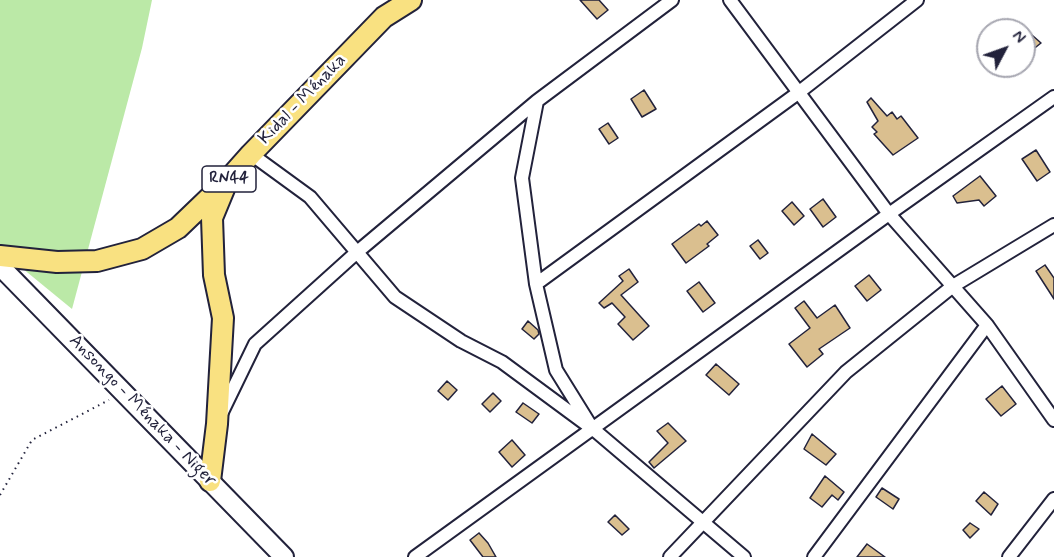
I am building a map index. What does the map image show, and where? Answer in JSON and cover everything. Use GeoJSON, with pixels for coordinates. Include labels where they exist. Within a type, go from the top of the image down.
{"type":"FeatureCollection","features":[{"type":"Feature","properties":{"kind":"main road","name":"Kidal - Ménaka"},"geometry":{"type":"LineString","coordinates":[[0,256],[57,262],[97,261],[142,249],[178,228],[227,181],[250,154],[384,17],[411,0]]}},
{"type":"Feature","properties":{"kind":"main road","name":"RN44"},"geometry":{"type":"LineString","coordinates":[[210,481],[217,424],[223,318],[213,275],[212,218],[227,181]]}},
{"type":"Feature","properties":{"kind":"main road","name":"Ansongo - Ménaka - Niger"},"geometry":{"type":"LineString","coordinates":[[0,266],[284,557]]}},
{"type":"Feature","properties":{"kind":"street"},"geometry":{"type":"LineString","coordinates":[[217,424],[255,344],[356,253],[537,102],[672,0]]}},
{"type":"Feature","properties":{"kind":"street"},"geometry":{"type":"LineString","coordinates":[[730,0],[889,214],[987,325],[1054,420]]}},
{"type":"Feature","properties":{"kind":"street"},"geometry":{"type":"LineString","coordinates":[[536,284],[798,93],[917,0]]}},
{"type":"Feature","properties":{"kind":"street"},"geometry":{"type":"LineString","coordinates":[[415,557],[1054,97]]}},
{"type":"Feature","properties":{"kind":"street"},"geometry":{"type":"LineString","coordinates":[[537,102],[522,178],[536,284],[556,370],[592,428]]}},
{"type":"Feature","properties":{"kind":"street"},"geometry":{"type":"LineString","coordinates":[[250,154],[310,197],[395,297],[461,341],[502,362],[592,428],[744,557]]}},
{"type":"Feature","properties":{"kind":"street"},"geometry":{"type":"LineString","coordinates":[[670,557],[846,372],[953,286],[1054,225]]}},
{"type":"Feature","properties":{"kind":"street"},"geometry":{"type":"LineString","coordinates":[[814,557],[987,325]]}},
{"type":"Feature","properties":{"kind":"street"},"geometry":{"type":"LineString","coordinates":[[1009,557],[1052,507]]}},
{"type":"Feature","properties":{"kind":"path"},"geometry":{"type":"LineString","coordinates":[[0,495],[32,440],[123,392]]}},
{"type":"Feature","properties":{"kind":"green space"},"geometry":{"type":"Polygon","coordinates":[[[0,0],[152,0],[142,48],[72,309],[0,250],[0,0]]]}},
{"type":"Feature","properties":{"kind":"building"},"geometry":{"type":"Polygon","coordinates":[[[580,0],[599,0],[608,10],[597,19],[580,0]]]}},
{"type":"Feature","properties":{"kind":"building"},"geometry":{"type":"Polygon","coordinates":[[[644,90],[656,109],[642,117],[631,99],[644,90]]]}},
{"type":"Feature","properties":{"kind":"building"},"geometry":{"type":"Polygon","coordinates":[[[871,98],[887,116],[892,112],[897,119],[901,116],[918,138],[893,155],[874,134],[877,132],[872,127],[878,121],[867,102],[871,98]]]}},
{"type":"Feature","properties":{"kind":"building"},"geometry":{"type":"Polygon","coordinates":[[[608,123],[618,138],[609,144],[599,129],[608,123]]]}},
{"type":"Feature","properties":{"kind":"building"},"geometry":{"type":"Polygon","coordinates":[[[1036,150],[1050,172],[1037,181],[1022,159],[1036,150]]]}},
{"type":"Feature","properties":{"kind":"building"},"geometry":{"type":"Polygon","coordinates":[[[980,176],[996,196],[984,206],[979,200],[957,203],[953,196],[980,176]]]}},
{"type":"Feature","properties":{"kind":"building"},"geometry":{"type":"Polygon","coordinates":[[[823,199],[836,217],[823,227],[810,209],[823,199]]]}},
{"type":"Feature","properties":{"kind":"building"},"geometry":{"type":"Polygon","coordinates":[[[792,202],[804,216],[794,225],[782,211],[792,202]]]}},
{"type":"Feature","properties":{"kind":"building"},"geometry":{"type":"Polygon","coordinates":[[[707,221],[718,235],[707,244],[709,246],[686,263],[672,244],[699,224],[701,226],[707,221]]]}},
{"type":"Feature","properties":{"kind":"building"},"geometry":{"type":"Polygon","coordinates":[[[758,240],[768,253],[760,259],[750,246],[758,240]]]}},
{"type":"Feature","properties":{"kind":"building"},"geometry":{"type":"Polygon","coordinates":[[[1045,265],[1054,278],[1054,299],[1036,271],[1045,265]]]}},
{"type":"Feature","properties":{"kind":"building"},"geometry":{"type":"Polygon","coordinates":[[[629,269],[638,282],[621,295],[649,326],[633,340],[618,324],[625,317],[612,303],[604,308],[599,303],[623,281],[619,276],[629,269]]]}},
{"type":"Feature","properties":{"kind":"building"},"geometry":{"type":"Polygon","coordinates":[[[869,275],[881,290],[867,301],[855,286],[869,275]]]}},
{"type":"Feature","properties":{"kind":"building"},"geometry":{"type":"Polygon","coordinates":[[[699,282],[715,303],[703,312],[687,291],[699,282]]]}},
{"type":"Feature","properties":{"kind":"building"},"geometry":{"type":"Polygon","coordinates":[[[804,301],[817,318],[835,305],[850,328],[819,349],[823,354],[807,367],[789,344],[810,328],[795,308],[804,301]]]}},
{"type":"Feature","properties":{"kind":"building"},"geometry":{"type":"Polygon","coordinates":[[[528,321],[538,330],[539,334],[534,339],[522,329],[528,321]]]}},
{"type":"Feature","properties":{"kind":"building"},"geometry":{"type":"Polygon","coordinates":[[[716,364],[739,384],[729,395],[706,375],[716,364]]]}},
{"type":"Feature","properties":{"kind":"building"},"geometry":{"type":"Polygon","coordinates":[[[447,381],[457,390],[448,400],[438,391],[447,381]]]}},
{"type":"Feature","properties":{"kind":"building"},"geometry":{"type":"Polygon","coordinates":[[[1002,386],[1016,404],[1001,416],[986,399],[1002,386]]]}},
{"type":"Feature","properties":{"kind":"building"},"geometry":{"type":"Polygon","coordinates":[[[493,393],[501,401],[490,412],[482,404],[493,393]]]}},
{"type":"Feature","properties":{"kind":"building"},"geometry":{"type":"Polygon","coordinates":[[[523,403],[539,414],[532,423],[516,412],[523,403]]]}},
{"type":"Feature","properties":{"kind":"building"},"geometry":{"type":"Polygon","coordinates":[[[668,423],[686,441],[654,468],[649,462],[668,443],[657,431],[668,423]]]}},
{"type":"Feature","properties":{"kind":"building"},"geometry":{"type":"Polygon","coordinates":[[[812,434],[836,454],[826,465],[804,449],[812,434]]]}},
{"type":"Feature","properties":{"kind":"building"},"geometry":{"type":"Polygon","coordinates":[[[512,440],[525,455],[512,467],[499,452],[512,440]]]}},
{"type":"Feature","properties":{"kind":"building"},"geometry":{"type":"Polygon","coordinates":[[[825,476],[844,492],[838,500],[832,495],[822,507],[810,498],[825,476]]]}},
{"type":"Feature","properties":{"kind":"building"},"geometry":{"type":"Polygon","coordinates":[[[882,488],[899,499],[893,509],[876,497],[882,488]]]}},
{"type":"Feature","properties":{"kind":"building"},"geometry":{"type":"Polygon","coordinates":[[[984,492],[998,504],[991,515],[976,501],[984,492]]]}},
{"type":"Feature","properties":{"kind":"building"},"geometry":{"type":"Polygon","coordinates":[[[615,515],[629,529],[622,535],[608,522],[615,515]]]}},
{"type":"Feature","properties":{"kind":"building"},"geometry":{"type":"Polygon","coordinates":[[[970,523],[979,529],[970,538],[963,530],[970,523]]]}},
{"type":"Feature","properties":{"kind":"building"},"geometry":{"type":"Polygon","coordinates":[[[479,533],[496,557],[483,557],[470,540],[479,533]]]}},
{"type":"Feature","properties":{"kind":"building"},"geometry":{"type":"Polygon","coordinates":[[[867,544],[885,557],[857,557],[867,544]]]}}]}
